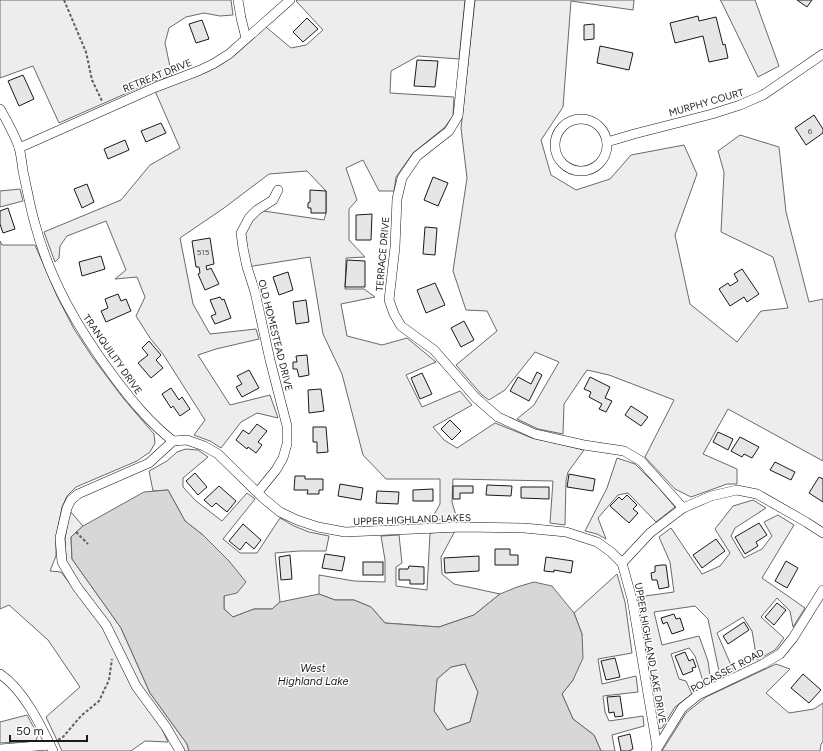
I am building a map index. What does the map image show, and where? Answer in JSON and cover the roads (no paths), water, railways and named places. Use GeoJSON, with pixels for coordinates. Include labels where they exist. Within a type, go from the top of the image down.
{"type":"FeatureCollection","features":[{"type":"Feature","properties":{"kind":"street"},"geometry":{"type":"LineString","coordinates":[[238,0],[246,38]]}},
{"type":"Feature","properties":{"kind":"street","name":"RETREAT DRIVE"},"geometry":{"type":"LineString","coordinates":[[19,148],[106,108],[198,71],[228,54],[290,0]]}},
{"type":"Feature","properties":{"kind":"street","name":"TERRACE DRIVE"},"geometry":{"type":"LineString","coordinates":[[470,0],[458,116],[449,131],[417,156],[402,178],[397,199],[395,247],[389,300],[394,314],[401,326],[434,350],[476,398],[498,417],[535,434],[584,445],[624,451],[641,461],[683,508]]}},
{"type":"Feature","properties":{"kind":"street","name":"MURPHY COURT"},"geometry":{"type":"LineString","coordinates":[[607,142],[647,130],[712,114],[746,102],[774,89],[823,54]]}},
{"type":"Feature","properties":{"kind":"street","name":"TRANQUILITY DRIVE"},"geometry":{"type":"LineString","coordinates":[[0,109],[19,148],[35,226],[52,273],[64,300],[78,326],[124,391],[155,427],[173,441]]}},
{"type":"Feature","properties":{"kind":"street"},"geometry":{"type":"LineString","coordinates":[[577,119],[587,119],[595,122],[602,129],[607,142],[607,151],[603,159],[597,166],[589,170],[576,171],[567,168],[560,162],[556,154],[555,140],[558,132],[564,125],[577,119]]}},
{"type":"Feature","properties":{"kind":"street","name":"OLD HOMESTEAD DRIVE"},"geometry":{"type":"LineString","coordinates":[[258,492],[284,458],[287,444],[287,426],[270,360],[255,292],[247,267],[241,233],[249,218],[257,210],[273,200],[278,190]]}},
{"type":"Feature","properties":{"kind":"street","name":"UPPER HIGHLAND LAKES"},"geometry":{"type":"LineString","coordinates":[[173,441],[187,440],[204,446],[218,454],[280,512],[318,527],[345,532],[462,527],[524,528],[566,532],[597,542],[611,552],[622,563]]}},
{"type":"Feature","properties":{"kind":"street"},"geometry":{"type":"LineString","coordinates":[[173,441],[149,463],[78,494],[71,500],[67,508],[60,538],[62,562],[77,587],[106,625],[136,686],[166,727],[180,751]]}},
{"type":"Feature","properties":{"kind":"street"},"geometry":{"type":"LineString","coordinates":[[622,563],[650,533],[683,508],[711,496],[737,490],[757,494],[823,533]]}},
{"type":"Feature","properties":{"kind":"street","name":"UPPER HIGHLAND LAKE DRIVE"},"geometry":{"type":"LineString","coordinates":[[622,563],[632,599],[656,749]]}},
{"type":"Feature","properties":{"kind":"street","name":"POCASSET ROAD"},"geometry":{"type":"LineString","coordinates":[[656,749],[682,708],[698,696],[780,654],[793,638],[823,590]]}},
{"type":"Feature","properties":{"kind":"street"},"geometry":{"type":"LineString","coordinates":[[0,674],[20,693],[34,714],[51,748],[0,749]]}},
{"type":"Feature","properties":{"kind":"water","name":"West Highland Lake"},"geometry":{"type":"Polygon","coordinates":[[[168,490],[185,521],[203,535],[229,561],[246,582],[237,593],[224,596],[224,609],[233,617],[254,609],[272,609],[280,602],[319,594],[335,600],[354,600],[371,607],[385,623],[439,627],[474,615],[500,594],[517,587],[534,582],[552,586],[574,613],[582,634],[583,658],[573,680],[562,694],[573,719],[594,735],[601,751],[189,751],[187,744],[150,693],[121,628],[72,559],[71,537],[83,526],[144,492],[168,490]],[[465,664],[451,667],[437,679],[434,711],[447,730],[470,722],[478,692],[465,664]]]}}]}
